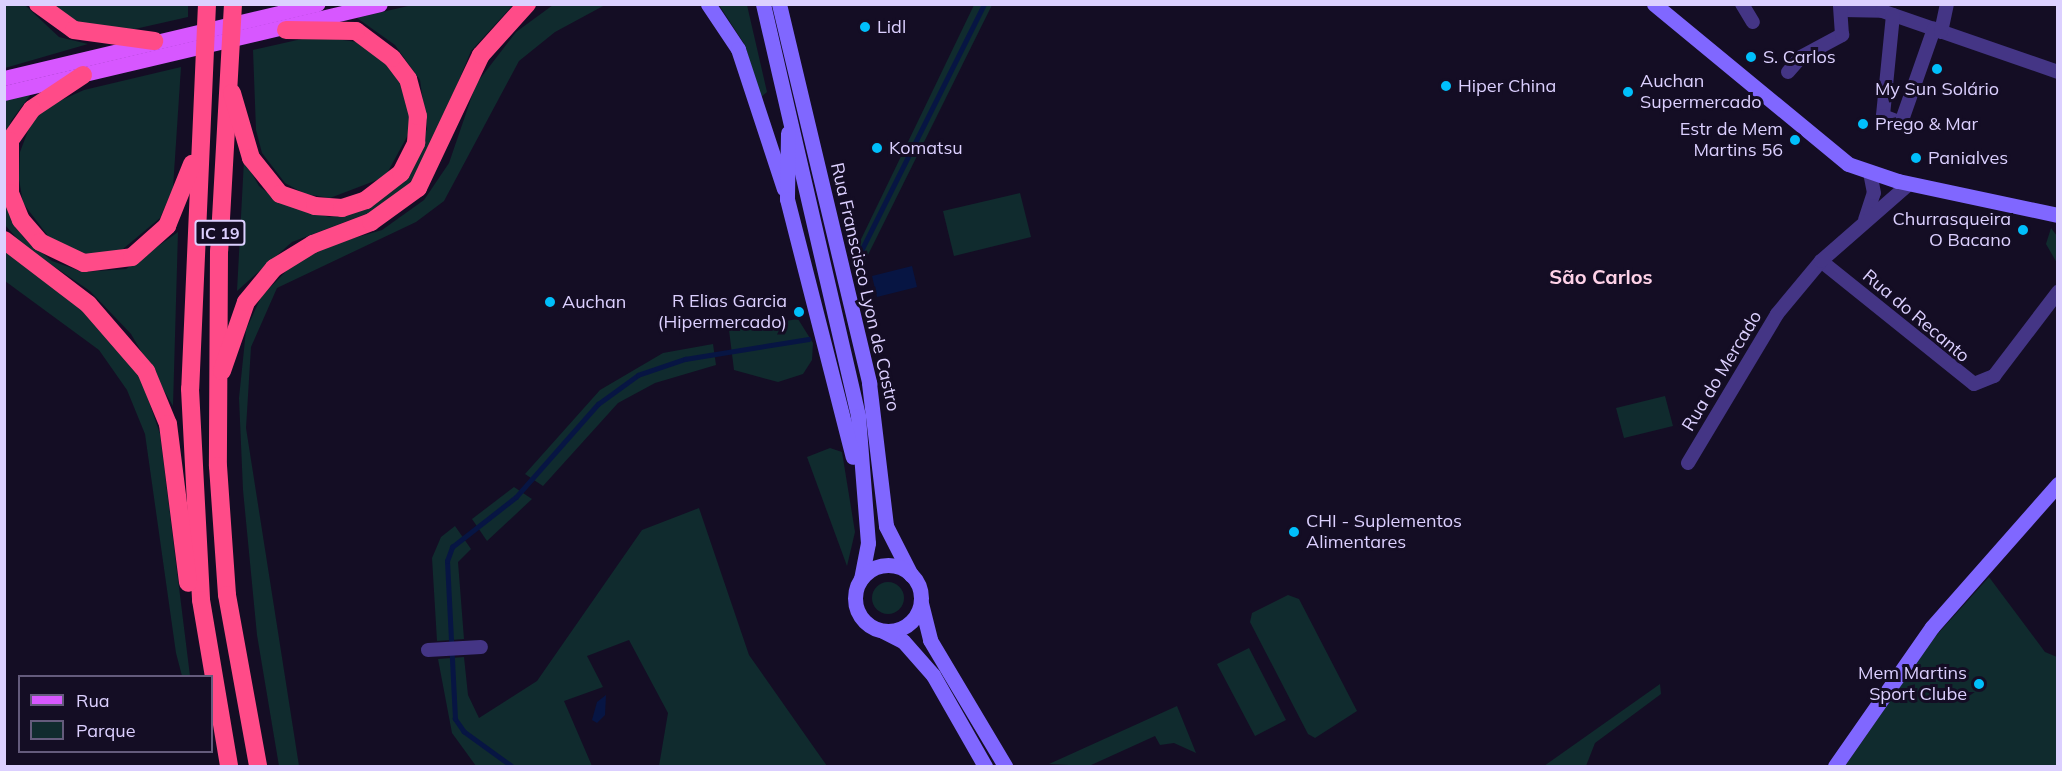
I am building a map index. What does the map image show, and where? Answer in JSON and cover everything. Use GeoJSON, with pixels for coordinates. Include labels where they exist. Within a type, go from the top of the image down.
{"type":"FeatureCollection","features":[{"type":"Feature","properties":{"kind":"highway"},"geometry":{"type":"LineString","coordinates":[[38,4],[74,30],[154,41]]}},
{"type":"Feature","properties":{"kind":"highway","name":"IC 19"},"geometry":{"type":"LineString","coordinates":[[207,4],[198,148],[190,389],[193,485],[201,600],[213,675]]}},
{"type":"Feature","properties":{"kind":"highway","name":"IC 19"},"geometry":{"type":"LineString","coordinates":[[233,4],[216,390],[228,595],[258,766]]}},
{"type":"Feature","properties":{"kind":"highway"},"geometry":{"type":"LineString","coordinates":[[216,390],[246,302],[259,283],[299,250],[371,222],[418,188],[481,56],[528,4]]}},
{"type":"Feature","properties":{"kind":"highway"},"geometry":{"type":"LineString","coordinates":[[228,77],[251,158],[280,194],[315,206],[342,208],[392,183],[407,165],[418,131],[413,93],[400,67],[356,31],[288,21]]}},
{"type":"Feature","properties":{"kind":"highway"},"geometry":{"type":"LineString","coordinates":[[83,75],[21,120],[8,157],[10,193],[21,220],[58,254],[98,264],[141,251],[167,226],[198,148]]}},
{"type":"Feature","properties":{"kind":"highway"},"geometry":{"type":"LineString","coordinates":[[4,240],[109,324],[146,371],[159,399],[170,433],[204,675]]}},
{"type":"Feature","properties":{"kind":"highway","name":"IC 19"},"geometry":{"type":"LineString","coordinates":[[213,675],[227,763]]}},
{"type":"Feature","properties":{"kind":"highway"},"geometry":{"type":"LineString","coordinates":[[213,712],[227,763]]}},
{"type":"Feature","properties":{"kind":"main road"},"geometry":{"type":"LineString","coordinates":[[4,93],[154,61],[288,21],[317,4]]}},
{"type":"Feature","properties":{"kind":"main road"},"geometry":{"type":"LineString","coordinates":[[4,78],[154,41],[288,21],[381,4]]}},
{"type":"Feature","properties":{"kind":"street"},"geometry":{"type":"LineString","coordinates":[[708,4],[738,50],[787,199],[865,486]]}},
{"type":"Feature","properties":{"kind":"street","name":"Rua Franscisco Lyon de Castro"},"geometry":{"type":"LineString","coordinates":[[763,4],[851,380],[865,486],[868,554],[861,578]]}},
{"type":"Feature","properties":{"kind":"street","name":"Rua Franscisco Lyon de Castro"},"geometry":{"type":"LineString","coordinates":[[779,4],[869,383],[886,526],[895,553],[911,575]]}},
{"type":"Feature","properties":{"kind":"street"},"geometry":{"type":"LineString","coordinates":[[1654,4],[1819,146],[1870,173],[1909,184],[2054,216]]}},
{"type":"Feature","properties":{"kind":"street"},"geometry":{"type":"LineString","coordinates":[[1742,4],[1753,22]]}},
{"type":"Feature","properties":{"kind":"street"},"geometry":{"type":"LineString","coordinates":[[1888,13],[1883,116],[1901,123],[1947,4]]}},
{"type":"Feature","properties":{"kind":"street"},"geometry":{"type":"LineString","coordinates":[[1788,72],[1801,57],[1842,35],[1841,7],[1888,13],[2058,72]]}},
{"type":"Feature","properties":{"kind":"street"},"geometry":{"type":"LineString","coordinates":[[787,100],[787,199]]}},
{"type":"Feature","properties":{"kind":"street","name":"Rua do Mercado"},"geometry":{"type":"LineString","coordinates":[[1864,222],[1874,193],[1870,173]]}},
{"type":"Feature","properties":{"kind":"street","name":"Rua do Mercado"},"geometry":{"type":"LineString","coordinates":[[1688,463],[1755,345],[1821,261],[1909,184]]}},
{"type":"Feature","properties":{"kind":"street","name":"Rua do Recanto"},"geometry":{"type":"LineString","coordinates":[[1821,261],[1964,380],[1980,384],[1994,376],[2058,292]]}},
{"type":"Feature","properties":{"kind":"street"},"geometry":{"type":"LineString","coordinates":[[1835,766],[1932,627],[2058,484]]}},
{"type":"Feature","properties":{"kind":"street"},"geometry":{"type":"LineString","coordinates":[[985,766],[933,675],[903,640],[865,622],[856,607],[861,578],[885,565],[911,575],[921,598],[930,640],[1005,766]]}},
{"type":"Feature","properties":{"kind":"street"},"geometry":{"type":"LineString","coordinates":[[883,631],[909,623],[921,598]]}},
{"type":"Feature","properties":{"kind":"street"},"geometry":{"type":"LineString","coordinates":[[428,650],[476,647]]}},
{"type":"Feature","properties":{"kind":"green space"},"geometry":{"type":"Polygon","coordinates":[[[4,5],[25,5],[59,37],[88,44],[5,68],[4,5]]]}},
{"type":"Feature","properties":{"kind":"green space"},"geometry":{"type":"Polygon","coordinates":[[[48,5],[188,5],[188,17],[126,31],[80,23],[48,5]]]}},
{"type":"Feature","properties":{"kind":"green space"},"geometry":{"type":"Polygon","coordinates":[[[412,5],[513,5],[471,51],[422,170],[397,196],[371,212],[292,242],[237,291],[244,160],[259,186],[279,202],[329,217],[367,209],[407,178],[427,129],[420,80],[395,45],[357,18],[412,5]]]}},
{"type":"Feature","properties":{"kind":"green space"},"geometry":{"type":"Polygon","coordinates":[[[553,5],[605,5],[555,32],[519,61],[444,201],[416,222],[277,288],[251,347],[246,428],[299,766],[279,766],[257,635],[243,490],[239,398],[246,330],[261,297],[292,265],[330,245],[382,230],[424,200],[449,163],[476,84],[516,32],[553,5]]]}},
{"type":"Feature","properties":{"kind":"green space"},"geometry":{"type":"Polygon","coordinates":[[[719,5],[747,5],[767,92],[761,97],[745,45],[719,5]]]}},
{"type":"Feature","properties":{"kind":"green space"},"geometry":{"type":"Polygon","coordinates":[[[974,5],[992,5],[857,277],[852,258],[974,5]]]}},
{"type":"Feature","properties":{"kind":"green space"},"geometry":{"type":"Polygon","coordinates":[[[315,36],[364,43],[399,77],[411,115],[409,133],[385,177],[330,198],[305,194],[285,183],[262,153],[256,130],[253,50],[315,36]]]}},
{"type":"Feature","properties":{"kind":"green space"},"geometry":{"type":"Polygon","coordinates":[[[181,67],[173,188],[160,218],[123,249],[103,255],[77,253],[48,236],[23,203],[19,179],[20,152],[31,123],[46,107],[84,90],[181,67]]]}},
{"type":"Feature","properties":{"kind":"green space"},"geometry":{"type":"Polygon","coordinates":[[[31,94],[11,121],[5,138],[5,100],[31,94]]]}},
{"type":"Feature","properties":{"kind":"green space"},"geometry":{"type":"Polygon","coordinates":[[[1020,193],[1031,237],[954,256],[943,211],[1020,193]]]}},
{"type":"Feature","properties":{"kind":"green space"},"geometry":{"type":"Polygon","coordinates":[[[4,202],[23,237],[52,261],[83,272],[126,269],[178,232],[173,406],[131,334],[90,291],[24,246],[5,225],[4,202]]]}},
{"type":"Feature","properties":{"kind":"green space"},"geometry":{"type":"Polygon","coordinates":[[[2051,228],[2057,236],[2057,263],[2046,244],[2051,228]]]}},
{"type":"Feature","properties":{"kind":"green space"},"geometry":{"type":"Polygon","coordinates":[[[5,249],[91,316],[141,378],[160,434],[190,675],[182,675],[176,653],[145,434],[127,390],[99,350],[5,281],[5,249]]]}},
{"type":"Feature","properties":{"kind":"green space"},"geometry":{"type":"Polygon","coordinates":[[[798,319],[813,343],[812,360],[803,374],[778,382],[734,370],[729,330],[798,319]]]}},
{"type":"Feature","properties":{"kind":"green space"},"geometry":{"type":"Polygon","coordinates":[[[713,344],[716,365],[655,383],[618,403],[543,486],[525,474],[600,390],[663,353],[713,344]]]}},
{"type":"Feature","properties":{"kind":"green space"},"geometry":{"type":"Polygon","coordinates":[[[1665,396],[1673,426],[1624,438],[1616,408],[1665,396]]]}},
{"type":"Feature","properties":{"kind":"green space"},"geometry":{"type":"Polygon","coordinates":[[[830,448],[842,452],[855,532],[847,566],[807,457],[830,448]]]}},
{"type":"Feature","properties":{"kind":"green space"},"geometry":{"type":"Polygon","coordinates":[[[514,487],[532,499],[487,541],[472,519],[514,487]]]}},
{"type":"Feature","properties":{"kind":"green space"},"geometry":{"type":"Polygon","coordinates":[[[699,508],[749,655],[827,766],[659,766],[668,713],[629,640],[587,656],[603,687],[564,701],[592,766],[476,766],[452,733],[438,659],[464,657],[468,695],[479,718],[537,681],[642,530],[699,508]]]}},
{"type":"Feature","properties":{"kind":"green space"},"geometry":{"type":"Polygon","coordinates":[[[455,526],[471,549],[458,562],[464,639],[437,641],[432,558],[441,537],[455,526]]]}},
{"type":"Feature","properties":{"kind":"green space","name":"Mem Martins Sport Clube"},"geometry":{"type":"Polygon","coordinates":[[[1989,577],[2045,652],[2057,657],[2057,766],[1845,766],[1934,638],[1989,577]]]}},
{"type":"Feature","properties":{"kind":"green space"},"geometry":{"type":"Polygon","coordinates":[[[888,582],[899,587],[904,598],[899,609],[888,614],[877,609],[872,598],[877,587],[888,582]]]}},
{"type":"Feature","properties":{"kind":"green space"},"geometry":{"type":"Polygon","coordinates":[[[1288,595],[1299,599],[1357,711],[1315,738],[1308,734],[1250,622],[1252,613],[1288,595]]]}},
{"type":"Feature","properties":{"kind":"green space"},"geometry":{"type":"Polygon","coordinates":[[[1249,648],[1286,720],[1255,736],[1217,664],[1249,648]]]}},
{"type":"Feature","properties":{"kind":"green space"},"geometry":{"type":"Polygon","coordinates":[[[1660,684],[1661,694],[1595,743],[1586,766],[1544,766],[1660,684]]]}},
{"type":"Feature","properties":{"kind":"green space"},"geometry":{"type":"Polygon","coordinates":[[[1177,706],[1196,753],[1174,743],[1160,745],[1155,736],[1089,766],[1049,764],[1177,706]]]}},
{"type":"Feature","properties":{"kind":"shaded area"},"geometry":{"type":"Polygon","coordinates":[[[912,266],[917,287],[877,297],[872,276],[912,266]]]}},
{"type":"Feature","properties":{"kind":"shaded area"},"geometry":{"type":"Polygon","coordinates":[[[606,695],[605,715],[597,723],[592,720],[597,702],[606,695]]]}},
{"type":"Feature","properties":{"kind":"waterway"},"geometry":{"type":"LineString","coordinates":[[857,259],[984,4]]}},
{"type":"Feature","properties":{"kind":"waterway"},"geometry":{"type":"LineString","coordinates":[[511,766],[464,732],[455,719],[447,561],[452,547],[516,497],[598,404],[638,375],[685,359],[808,339]]}},
{"type":"Feature","properties":{"kind":"place","name":"Lidl"},"geometry":{"type":"Point","coordinates":[865,27]}},
{"type":"Feature","properties":{"kind":"place","name":"S. Carlos"},"geometry":{"type":"Point","coordinates":[1751,57]}},
{"type":"Feature","properties":{"kind":"place","name":"My Sun Solário"},"geometry":{"type":"Point","coordinates":[1937,69]}},
{"type":"Feature","properties":{"kind":"place","name":"Hiper China"},"geometry":{"type":"Point","coordinates":[1446,86]}},
{"type":"Feature","properties":{"kind":"place","name":"Auchan Supermercado"},"geometry":{"type":"Point","coordinates":[1628,92]}},
{"type":"Feature","properties":{"kind":"place","name":"Prego & Mar"},"geometry":{"type":"Point","coordinates":[1863,124]}},
{"type":"Feature","properties":{"kind":"place","name":"Estr de Mem Martins 56"},"geometry":{"type":"Point","coordinates":[1795,140]}},
{"type":"Feature","properties":{"kind":"place","name":"Komatsu"},"geometry":{"type":"Point","coordinates":[877,148]}},
{"type":"Feature","properties":{"kind":"place","name":"Panialves"},"geometry":{"type":"Point","coordinates":[1916,158]}},
{"type":"Feature","properties":{"kind":"place","name":"Churrasqueira O Bacano"},"geometry":{"type":"Point","coordinates":[2023,230]}},
{"type":"Feature","properties":{"kind":"place","name":"Auchan"},"geometry":{"type":"Point","coordinates":[550,302]}},
{"type":"Feature","properties":{"kind":"place","name":"R Elias Garcia (Hipermercado)"},"geometry":{"type":"Point","coordinates":[799,312]}},
{"type":"Feature","properties":{"kind":"place","name":"CHI - Suplementos Alimentares"},"geometry":{"type":"Point","coordinates":[1294,532]}},
{"type":"Feature","properties":{"kind":"place","name":"Mem Martins Sport Clube"},"geometry":{"type":"Point","coordinates":[1979,684]}},
{"type":"Feature","properties":{"kind":"district","name":"São Carlos"},"geometry":{"type":"Point","coordinates":[1601,276]}}]}
